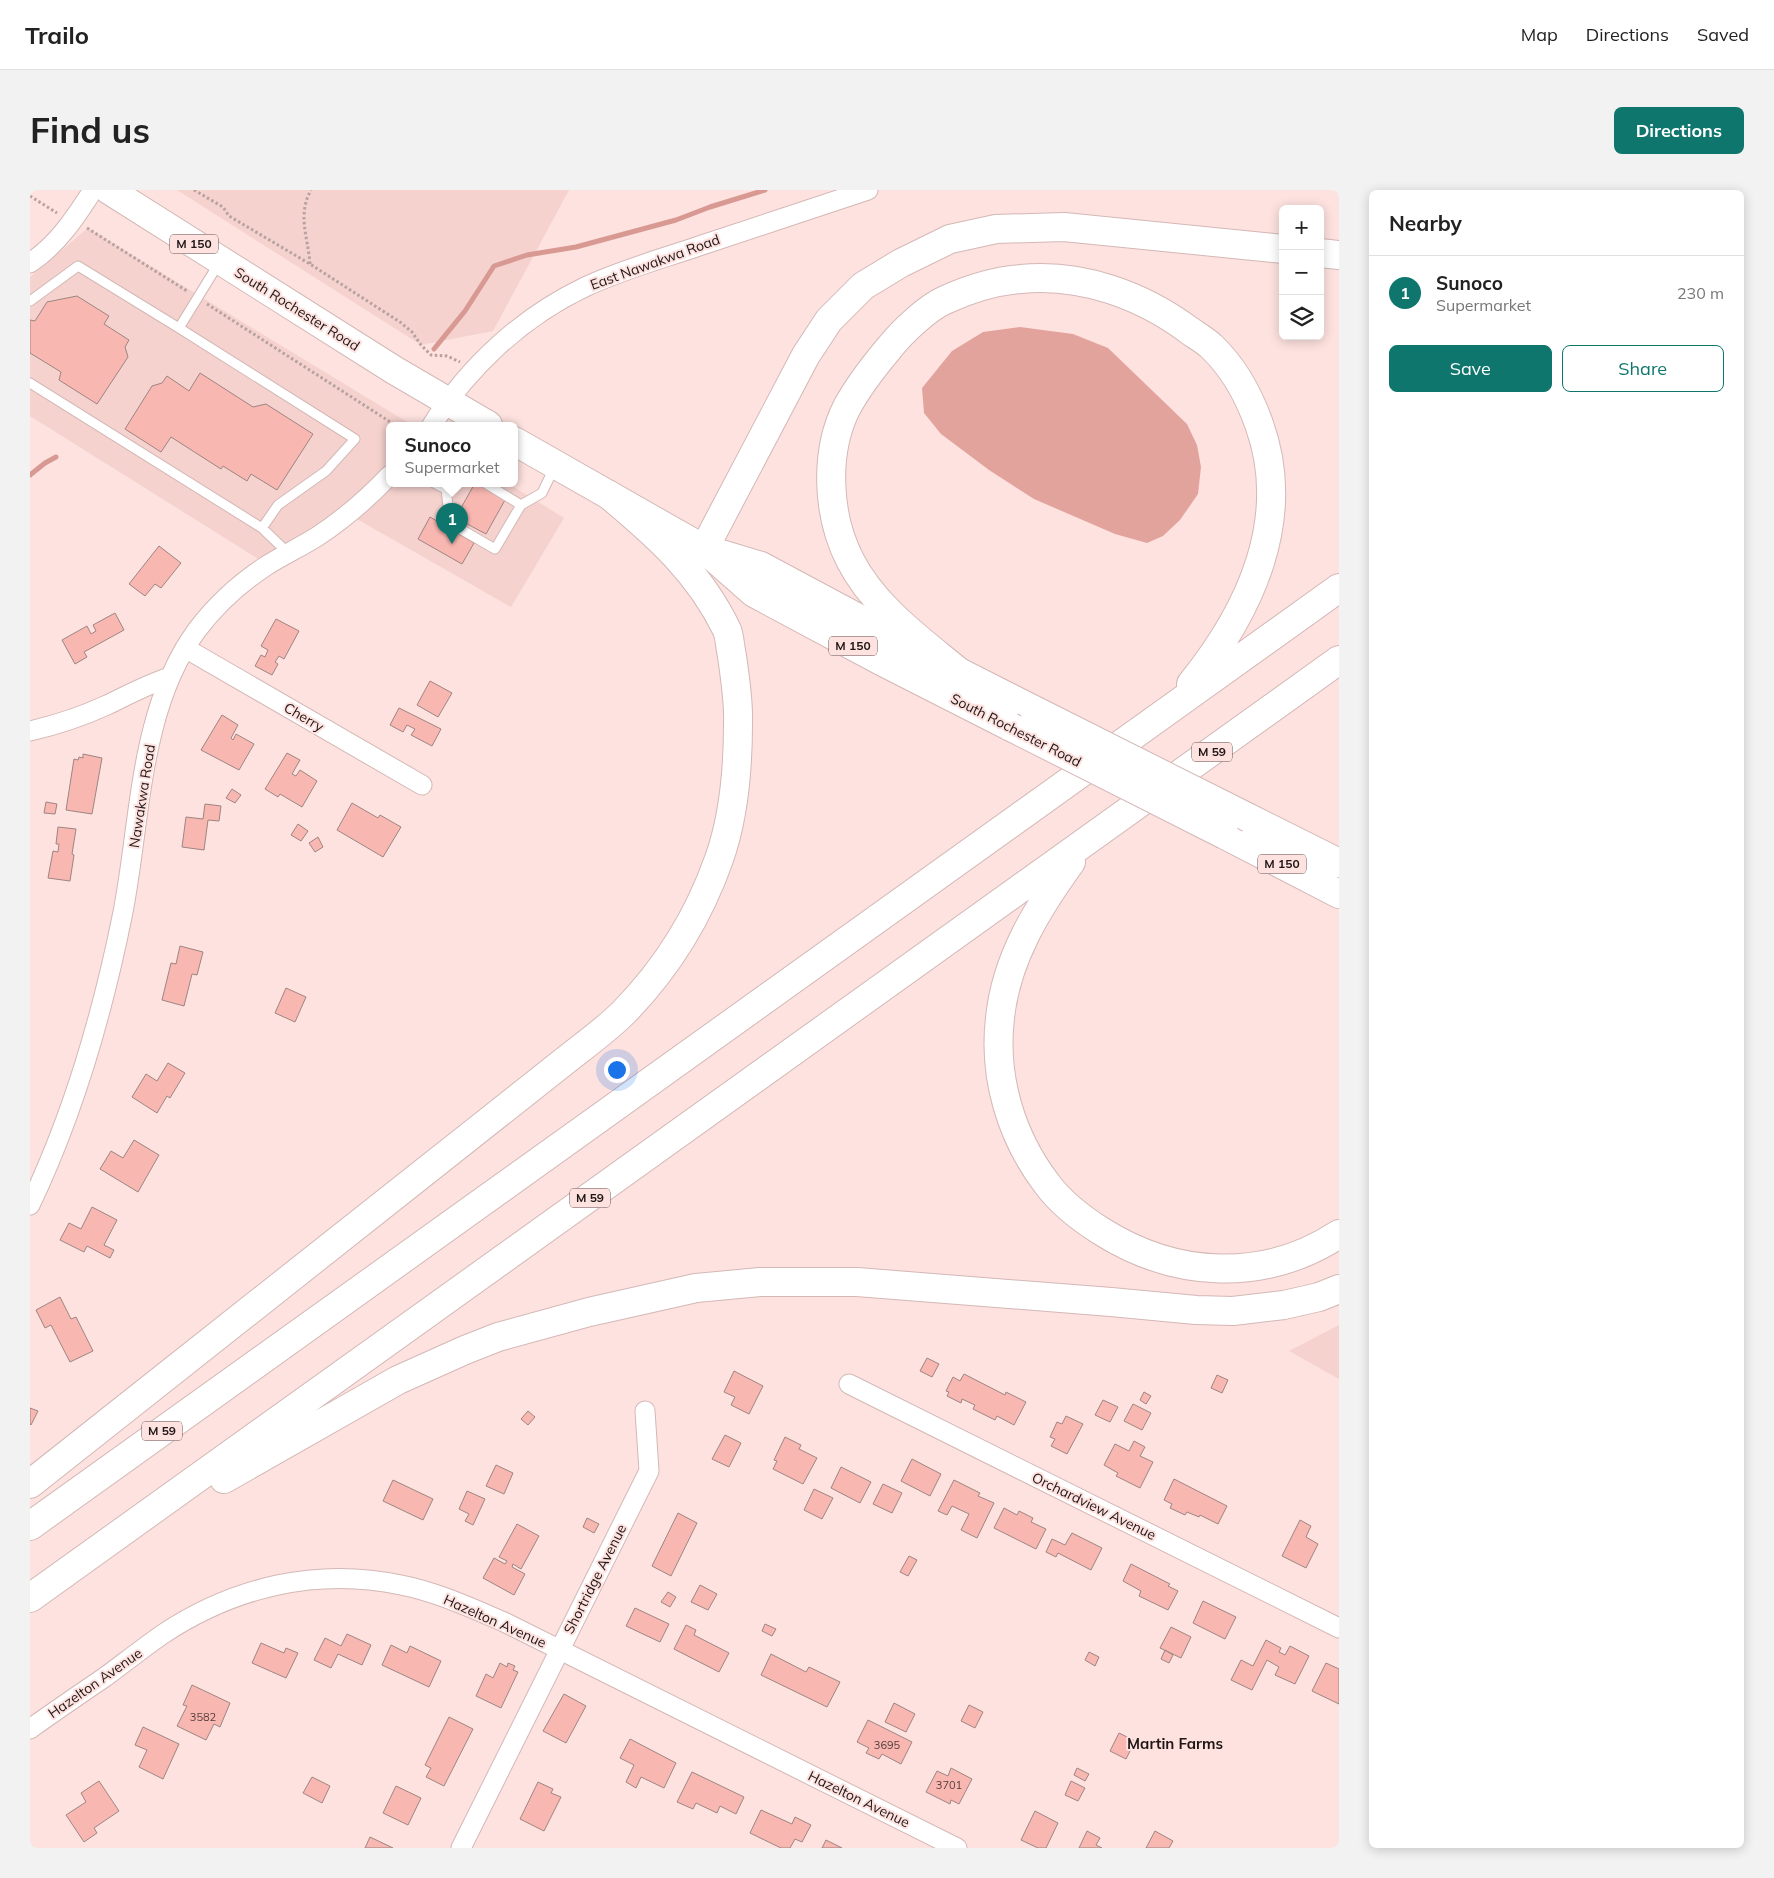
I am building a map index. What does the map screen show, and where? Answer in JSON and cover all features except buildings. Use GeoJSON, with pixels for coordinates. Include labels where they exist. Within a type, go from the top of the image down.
{"type":"FeatureCollection","features":[{"type":"Feature","properties":{"kind":"main road","name":"South Rochester Road"},"geometry":{"type":"LineString","coordinates":[[109,190],[394,370],[483,422]]}},
{"type":"Feature","properties":{"kind":"main road"},"geometry":{"type":"LineString","coordinates":[[704,549],[806,355],[829,320],[863,286],[901,264],[950,239],[996,229],[1064,226],[1279,249]]}},
{"type":"Feature","properties":{"kind":"main road"},"geometry":{"type":"LineString","coordinates":[[1324,253],[1339,255]]}},
{"type":"Feature","properties":{"kind":"main road"},"geometry":{"type":"LineString","coordinates":[[960,672],[901,624],[871,591],[850,560],[835,523],[830,486],[833,449],[846,409],[871,370],[902,333],[942,301],[982,286],[1022,279],[1062,279],[1107,288],[1139,300],[1178,322],[1212,347],[1236,376],[1253,407],[1266,443],[1272,479],[1271,515],[1262,560],[1244,603],[1225,636],[1173,706]]}},
{"type":"Feature","properties":{"kind":"main road","name":"South Rochester Road"},"geometry":{"type":"LineString","coordinates":[[518,443],[704,549],[754,593],[882,661],[1339,894]]}},
{"type":"Feature","properties":{"kind":"main road"},"geometry":{"type":"LineString","coordinates":[[30,1484],[572,1056],[616,1019],[661,968],[688,929],[720,858],[735,787],[738,708],[728,633],[708,595],[679,558],[609,494]]}},
{"type":"Feature","properties":{"kind":"main road","name":"South Rochester Road"},"geometry":{"type":"LineString","coordinates":[[704,549],[761,566],[960,672],[1339,863]]}},
{"type":"Feature","properties":{"kind":"main road","name":"M 59"},"geometry":{"type":"LineString","coordinates":[[30,1526],[1339,588]]}},
{"type":"Feature","properties":{"kind":"main road","name":"M 59"},"geometry":{"type":"LineString","coordinates":[[30,1598],[1339,660]]}},
{"type":"Feature","properties":{"kind":"main road"},"geometry":{"type":"LineString","coordinates":[[1085,843],[1034,916],[1020,944],[1004,992],[1000,1018],[998,1046],[1008,1112],[1026,1152],[1048,1186],[1083,1220],[1117,1241],[1147,1256],[1181,1265],[1222,1269],[1259,1267],[1295,1257],[1339,1234]]}},
{"type":"Feature","properties":{"kind":"main road"},"geometry":{"type":"LineString","coordinates":[[94,1552],[398,1380],[449,1357],[508,1334],[589,1312],[696,1288],[760,1282],[857,1282],[1196,1310],[1233,1311],[1284,1305],[1319,1297],[1339,1289]]}},
{"type":"Feature","properties":{"kind":"street"},"geometry":{"type":"LineString","coordinates":[[30,263],[52,245],[73,222],[93,190]]}},
{"type":"Feature","properties":{"kind":"street","name":"East Nawakwa Road"},"geometry":{"type":"LineString","coordinates":[[447,402],[473,370],[496,347],[543,310],[577,291],[614,275],[868,190]]}},
{"type":"Feature","properties":{"kind":"street"},"geometry":{"type":"LineString","coordinates":[[434,422],[447,402]]}},
{"type":"Feature","properties":{"kind":"street","name":"Nawakwa Road"},"geometry":{"type":"LineString","coordinates":[[30,1205],[54,1151],[104,996],[123,910],[144,770],[170,677],[198,629],[217,606],[234,590],[268,565],[320,535],[348,514],[386,479]]}},
{"type":"Feature","properties":{"kind":"street","name":"Cherry"},"geometry":{"type":"LineString","coordinates":[[186,648],[422,785]]}},
{"type":"Feature","properties":{"kind":"street"},"geometry":{"type":"LineString","coordinates":[[30,731],[75,718],[105,706],[152,682],[170,677]]}},
{"type":"Feature","properties":{"kind":"street","name":"Orchardview Avenue"},"geometry":{"type":"LineString","coordinates":[[849,1384],[1339,1628]]}},
{"type":"Feature","properties":{"kind":"street","name":"Shortridge Avenue"},"geometry":{"type":"LineString","coordinates":[[461,1848],[649,1471],[645,1412]]}},
{"type":"Feature","properties":{"kind":"street","name":"Hazelton Avenue"},"geometry":{"type":"LineString","coordinates":[[30,1729],[163,1634],[220,1603],[238,1596],[290,1582],[349,1577],[403,1585],[450,1599],[504,1622],[957,1848]]}},
{"type":"Feature","properties":{"kind":"lane"},"geometry":{"type":"LineString","coordinates":[[179,328],[221,261]]}},
{"type":"Feature","properties":{"kind":"lane"},"geometry":{"type":"LineString","coordinates":[[30,300],[78,266],[355,439],[326,471],[278,504],[262,528]]}},
{"type":"Feature","properties":{"kind":"lane"},"geometry":{"type":"LineString","coordinates":[[30,384],[262,528],[289,554]]}},
{"type":"Feature","properties":{"kind":"lane"},"geometry":{"type":"LineString","coordinates":[[446,489],[450,523],[495,549],[521,505],[542,493],[555,465]]}},
{"type":"Feature","properties":{"kind":"lane"},"geometry":{"type":"LineString","coordinates":[[442,487],[446,489]]}},
{"type":"Feature","properties":{"kind":"lane"},"geometry":{"type":"LineString","coordinates":[[492,487],[521,505]]}},
{"type":"Feature","properties":{"kind":"path"},"geometry":{"type":"LineString","coordinates":[[194,190],[223,207],[229,216],[310,264],[400,322],[412,332],[431,355],[447,356],[456,360]]}},
{"type":"Feature","properties":{"kind":"path"},"geometry":{"type":"LineString","coordinates":[[310,264],[309,244],[303,217],[304,204],[311,190]]}},
{"type":"Feature","properties":{"kind":"path"},"geometry":{"type":"LineString","coordinates":[[30,196],[73,222],[88,228],[390,422]]}},
{"type":"Feature","properties":{"kind":"shaded area"},"geometry":{"type":"Polygon","coordinates":[[[177,190],[569,190],[493,331],[421,345],[177,190]]]}},
{"type":"Feature","properties":{"kind":"shaded area"},"geometry":{"type":"Polygon","coordinates":[[[88,228],[407,422],[386,422],[386,487],[514,487],[564,518],[511,607],[348,514],[268,565],[30,416],[30,277],[88,228]]]}},
{"type":"Feature","properties":{"kind":"shaded area"},"geometry":{"type":"Polygon","coordinates":[[[1020,327],[1073,334],[1108,348],[1187,424],[1197,445],[1201,467],[1198,494],[1180,520],[1163,536],[1147,543],[1115,534],[1034,499],[989,470],[941,434],[924,413],[922,388],[952,351],[983,332],[1020,327]]]}},
{"type":"Feature","properties":{"kind":"shaded area"},"geometry":{"type":"Polygon","coordinates":[[[1339,1325],[1339,1379],[1289,1351],[1339,1325]]]}},
{"type":"Feature","properties":{"kind":"waterway"},"geometry":{"type":"LineString","coordinates":[[434,349],[465,311],[494,266],[527,255],[576,247],[676,220],[765,190]]}},
{"type":"Feature","properties":{"kind":"waterway"},"geometry":{"type":"LineString","coordinates":[[30,475],[56,457]]}},
{"type":"Feature","properties":{"kind":"place","name":"Sunoco"},"geometry":{"type":"Point","coordinates":[452,544]}},
{"type":"Feature","properties":{"kind":"district","name":"Martin Farms"},"geometry":{"type":"Point","coordinates":[1175,1744]}}]}
